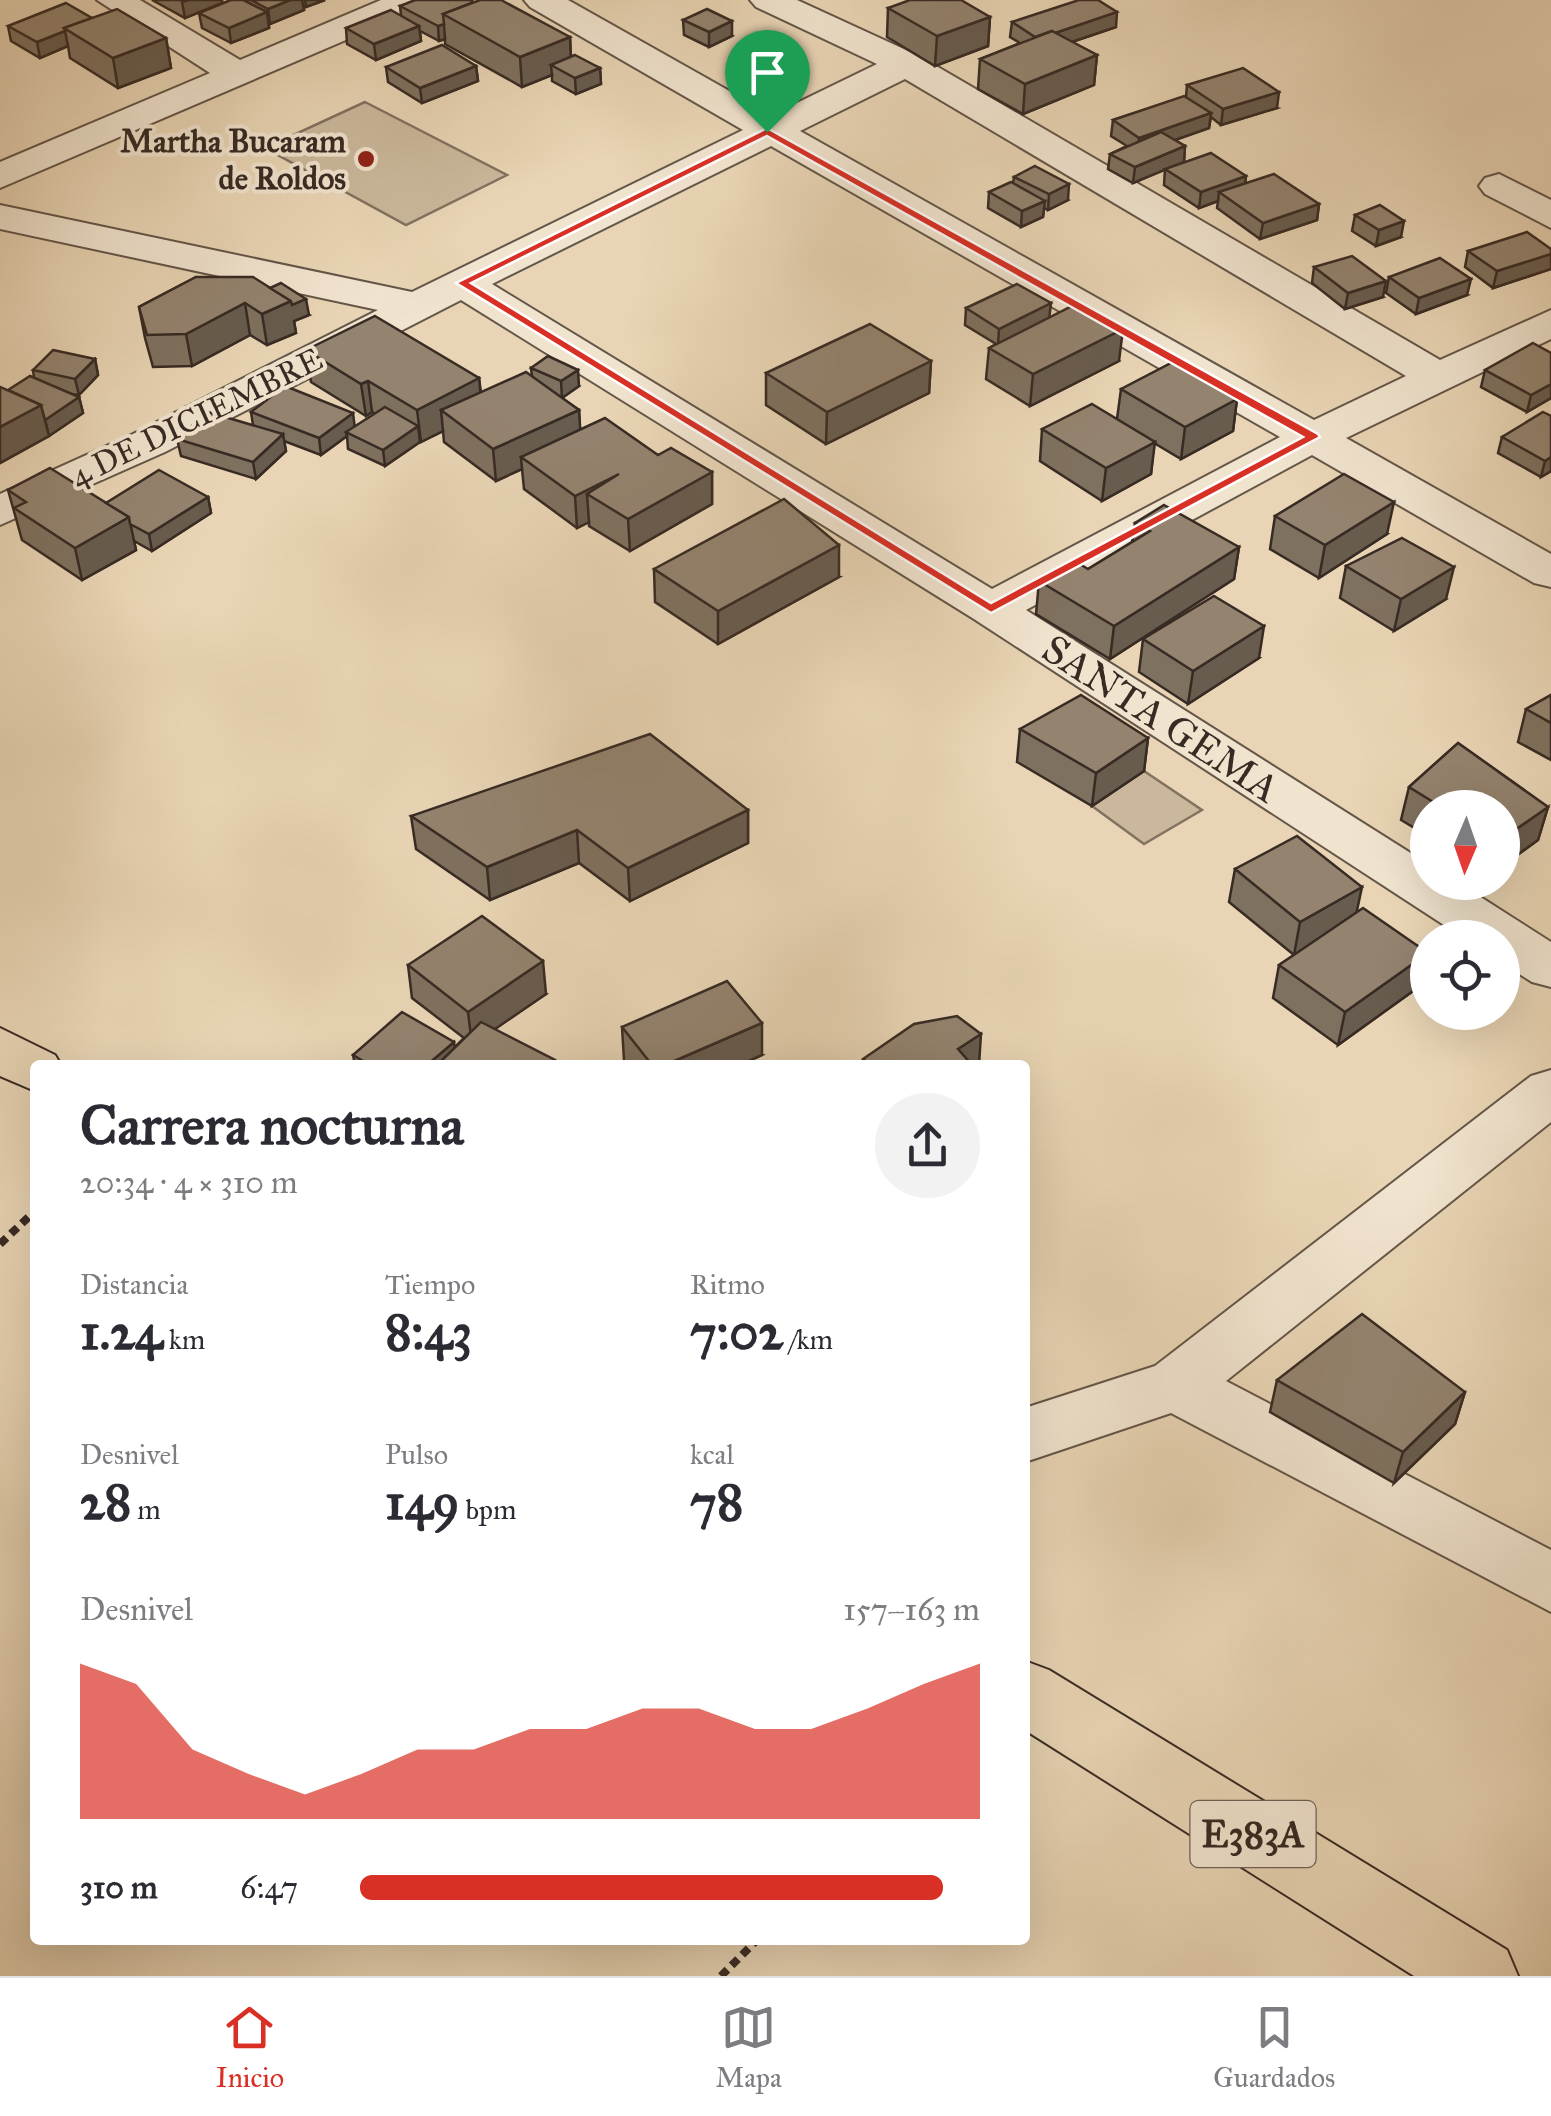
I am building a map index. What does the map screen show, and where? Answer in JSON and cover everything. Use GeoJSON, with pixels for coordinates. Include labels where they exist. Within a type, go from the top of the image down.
{"type":"FeatureCollection","features":[{"type":"Feature","properties":{"kind":"main road"},"geometry":{"type":"LineString","coordinates":[[0,1050],[30,1067]]}},
{"type":"Feature","properties":{"kind":"main road","name":"E383A"},"geometry":{"type":"LineString","coordinates":[[1030,1695],[1481,1976]]}},
{"type":"Feature","properties":{"kind":"street"},"geometry":{"type":"LineString","coordinates":[[115,0],[236,73]]}},
{"type":"Feature","properties":{"kind":"street"},"geometry":{"type":"LineString","coordinates":[[0,176],[411,0]]}},
{"type":"Feature","properties":{"kind":"street"},"geometry":{"type":"LineString","coordinates":[[542,0],[767,132],[1551,573]]}},
{"type":"Feature","properties":{"kind":"street"},"geometry":{"type":"LineString","coordinates":[[768,0],[906,64],[1438,377]]}},
{"type":"Feature","properties":{"kind":"street","name":"4 DE DICIEMBRE"},"geometry":{"type":"LineString","coordinates":[[0,511],[150,443],[462,283],[906,64]]}},
{"type":"Feature","properties":{"kind":"street"},"geometry":{"type":"LineString","coordinates":[[1499,186],[1551,216]]}},
{"type":"Feature","properties":{"kind":"street"},"geometry":{"type":"LineString","coordinates":[[0,217],[419,306]]}},
{"type":"Feature","properties":{"kind":"street","name":"SANTA GEMA"},"geometry":{"type":"LineString","coordinates":[[462,283],[1543,952]]}},
{"type":"Feature","properties":{"kind":"street"},"geometry":{"type":"LineString","coordinates":[[991,609],[1313,437],[1551,323]]}},
{"type":"Feature","properties":{"kind":"street"},"geometry":{"type":"LineString","coordinates":[[1030,1433],[1176,1385],[1551,1091]]}},
{"type":"Feature","properties":{"kind":"street"},"geometry":{"type":"LineString","coordinates":[[1176,1385],[1551,1583]]}},
{"type":"Feature","properties":{"kind":"path"},"geometry":{"type":"LineString","coordinates":[[0,1244],[30,1216]]}},
{"type":"Feature","properties":{"kind":"path"},"geometry":{"type":"LineString","coordinates":[[721,1976],[751,1945]]}},
{"type":"Feature","properties":{"kind":"shaded area"},"geometry":{"type":"Polygon","coordinates":[[[365,102],[507,175],[406,225],[265,148],[365,102]]]}},
{"type":"Feature","properties":{"kind":"shaded area"},"geometry":{"type":"Polygon","coordinates":[[[1144,771],[1202,810],[1144,844],[1092,806],[1144,771]]]}},
{"type":"Feature","properties":{"kind":"building"},"geometry":{"type":"Polygon","coordinates":[[[231,0],[243,0],[267,12],[229,28],[199,13],[231,0]]]}},
{"type":"Feature","properties":{"kind":"building"},"geometry":{"type":"Polygon","coordinates":[[[251,0],[290,0],[268,9],[251,0]]]}},
{"type":"Feature","properties":{"kind":"building"},"geometry":{"type":"Polygon","coordinates":[[[415,0],[474,2],[443,14],[444,24],[438,26],[400,6],[415,0]]]}},
{"type":"Feature","properties":{"kind":"building"},"geometry":{"type":"Polygon","coordinates":[[[480,0],[501,0],[570,37],[520,57],[443,14],[480,0]]]}},
{"type":"Feature","properties":{"kind":"building"},"geometry":{"type":"Polygon","coordinates":[[[910,0],[961,0],[990,17],[937,36],[888,8],[910,0]]]}},
{"type":"Feature","properties":{"kind":"building"},"geometry":{"type":"Polygon","coordinates":[[[1079,0],[1098,0],[1117,12],[1035,37],[1012,22],[1079,0]]]}},
{"type":"Feature","properties":{"kind":"building"},"geometry":{"type":"Polygon","coordinates":[[[66,3],[92,18],[37,42],[8,26],[66,3]]]}},
{"type":"Feature","properties":{"kind":"building"},"geometry":{"type":"Polygon","coordinates":[[[117,9],[166,38],[113,58],[64,28],[117,9]]]}},
{"type":"Feature","properties":{"kind":"building"},"geometry":{"type":"Polygon","coordinates":[[[707,9],[732,21],[709,32],[683,20],[707,9]]]}},
{"type":"Feature","properties":{"kind":"building"},"geometry":{"type":"Polygon","coordinates":[[[391,10],[419,26],[374,44],[346,28],[391,10]]]}},
{"type":"Feature","properties":{"kind":"building"},"geometry":{"type":"Polygon","coordinates":[[[1052,31],[1097,55],[1025,84],[980,59],[1052,31]]]}},
{"type":"Feature","properties":{"kind":"building"},"geometry":{"type":"Polygon","coordinates":[[[442,45],[476,66],[420,88],[386,67],[442,45]]]}},
{"type":"Feature","properties":{"kind":"building"},"geometry":{"type":"Polygon","coordinates":[[[575,55],[600,68],[575,78],[551,65],[575,55]]]}},
{"type":"Feature","properties":{"kind":"building"},"geometry":{"type":"Polygon","coordinates":[[[1243,68],[1279,92],[1223,109],[1187,85],[1243,68]]]}},
{"type":"Feature","properties":{"kind":"building"},"geometry":{"type":"Polygon","coordinates":[[[1184,96],[1211,113],[1139,138],[1113,120],[1184,96]]]}},
{"type":"Feature","properties":{"kind":"building"},"geometry":{"type":"Polygon","coordinates":[[[1161,132],[1185,146],[1135,167],[1110,154],[1161,132]]]}},
{"type":"Feature","properties":{"kind":"building"},"geometry":{"type":"Polygon","coordinates":[[[1211,153],[1246,176],[1201,192],[1165,169],[1211,153]]]}},
{"type":"Feature","properties":{"kind":"building"},"geometry":{"type":"Polygon","coordinates":[[[1035,166],[1069,184],[1049,194],[1014,177],[1035,166]]]}},
{"type":"Feature","properties":{"kind":"building"},"geometry":{"type":"Polygon","coordinates":[[[1274,174],[1319,204],[1263,223],[1219,192],[1274,174]]]}},
{"type":"Feature","properties":{"kind":"building"},"geometry":{"type":"Polygon","coordinates":[[[1011,182],[1045,201],[1022,211],[989,192],[1011,182]]]}},
{"type":"Feature","properties":{"kind":"building"},"geometry":{"type":"Polygon","coordinates":[[[1380,205],[1404,221],[1379,230],[1355,215],[1380,205]]]}},
{"type":"Feature","properties":{"kind":"building"},"geometry":{"type":"Polygon","coordinates":[[[1527,232],[1551,249],[1551,254],[1497,271],[1468,251],[1527,232]]]}},
{"type":"Feature","properties":{"kind":"building"},"geometry":{"type":"Polygon","coordinates":[[[1352,256],[1386,281],[1348,293],[1314,267],[1352,256]]]}},
{"type":"Feature","properties":{"kind":"building"},"geometry":{"type":"Polygon","coordinates":[[[1440,258],[1471,279],[1419,298],[1389,277],[1440,258]]]}},
{"type":"Feature","properties":{"kind":"building"},"geometry":{"type":"Polygon","coordinates":[[[196,277],[253,277],[291,301],[262,314],[245,303],[186,334],[147,335],[139,307],[196,277]]]}},
{"type":"Feature","properties":{"kind":"building"},"geometry":{"type":"Polygon","coordinates":[[[281,283],[306,299],[292,305],[270,288],[281,283]]]}},
{"type":"Feature","properties":{"kind":"building"},"geometry":{"type":"Polygon","coordinates":[[[1017,284],[1051,303],[999,329],[966,308],[1017,284]]]}},
{"type":"Feature","properties":{"kind":"building"},"geometry":{"type":"Polygon","coordinates":[[[1078,303],[1123,329],[1033,374],[989,348],[1078,303]]]}},
{"type":"Feature","properties":{"kind":"building"},"geometry":{"type":"Polygon","coordinates":[[[375,316],[479,378],[417,410],[368,381],[361,384],[306,350],[375,316]]]}},
{"type":"Feature","properties":{"kind":"building"},"geometry":{"type":"Polygon","coordinates":[[[870,324],[931,361],[827,412],[766,373],[870,324]]]}},
{"type":"Feature","properties":{"kind":"building"},"geometry":{"type":"Polygon","coordinates":[[[1533,343],[1551,353],[1551,384],[1531,395],[1485,370],[1533,343]]]}},
{"type":"Feature","properties":{"kind":"building"},"geometry":{"type":"Polygon","coordinates":[[[53,350],[95,359],[75,379],[33,370],[53,350]]]}},
{"type":"Feature","properties":{"kind":"building"},"geometry":{"type":"Polygon","coordinates":[[[548,356],[578,370],[561,381],[531,368],[548,356]]]}},
{"type":"Feature","properties":{"kind":"building"},"geometry":{"type":"Polygon","coordinates":[[[1173,362],[1237,399],[1185,427],[1121,389],[1173,362]]]}},
{"type":"Feature","properties":{"kind":"building"},"geometry":{"type":"Polygon","coordinates":[[[526,372],[579,410],[493,449],[441,410],[526,372]]]}},
{"type":"Feature","properties":{"kind":"building"},"geometry":{"type":"Polygon","coordinates":[[[30,376],[79,397],[45,420],[41,405],[8,390],[30,376]]]}},
{"type":"Feature","properties":{"kind":"building"},"geometry":{"type":"Polygon","coordinates":[[[285,386],[353,413],[319,438],[251,412],[285,386]]]}},
{"type":"Feature","properties":{"kind":"building"},"geometry":{"type":"Polygon","coordinates":[[[0,387],[41,405],[0,427],[0,387]]]}},
{"type":"Feature","properties":{"kind":"building"},"geometry":{"type":"Polygon","coordinates":[[[1092,404],[1155,442],[1106,468],[1042,429],[1092,404]]]}},
{"type":"Feature","properties":{"kind":"building"},"geometry":{"type":"Polygon","coordinates":[[[385,407],[418,426],[383,450],[346,432],[385,407]]]}},
{"type":"Feature","properties":{"kind":"building"},"geometry":{"type":"Polygon","coordinates":[[[208,412],[283,434],[253,462],[177,439],[208,412]]]}},
{"type":"Feature","properties":{"kind":"building"},"geometry":{"type":"Polygon","coordinates":[[[1543,412],[1551,416],[1551,457],[1545,461],[1502,437],[1543,412]]]}},
{"type":"Feature","properties":{"kind":"building"},"geometry":{"type":"Polygon","coordinates":[[[605,418],[658,455],[671,448],[712,472],[628,519],[587,494],[619,474],[575,496],[521,457],[605,418]]]}},
{"type":"Feature","properties":{"kind":"building"},"geometry":{"type":"Polygon","coordinates":[[[50,468],[129,517],[75,548],[14,508],[26,502],[8,490],[50,468]]]}},
{"type":"Feature","properties":{"kind":"building"},"geometry":{"type":"Polygon","coordinates":[[[159,470],[208,497],[149,534],[106,503],[159,470]]]}},
{"type":"Feature","properties":{"kind":"building"},"geometry":{"type":"Polygon","coordinates":[[[1344,474],[1394,502],[1325,545],[1275,516],[1344,474]]]}},
{"type":"Feature","properties":{"kind":"building"},"geometry":{"type":"Polygon","coordinates":[[[784,499],[839,545],[718,611],[654,569],[784,499]]]}},
{"type":"Feature","properties":{"kind":"building"},"geometry":{"type":"Polygon","coordinates":[[[1164,505],[1239,547],[1114,626],[1039,581],[1073,560],[1088,569],[1150,531],[1135,523],[1164,505]]]}},
{"type":"Feature","properties":{"kind":"building"},"geometry":{"type":"Polygon","coordinates":[[[1402,538],[1454,567],[1401,599],[1346,566],[1402,538]]]}},
{"type":"Feature","properties":{"kind":"building"},"geometry":{"type":"Polygon","coordinates":[[[1214,596],[1264,626],[1193,671],[1143,639],[1214,596]]]}},
{"type":"Feature","properties":{"kind":"building"},"geometry":{"type":"Polygon","coordinates":[[[1081,695],[1148,738],[1096,773],[1020,729],[1081,695]]]}},
{"type":"Feature","properties":{"kind":"building"},"geometry":{"type":"Polygon","coordinates":[[[1551,695],[1551,723],[1526,709],[1551,695]]]}},
{"type":"Feature","properties":{"kind":"building"},"geometry":{"type":"Polygon","coordinates":[[[650,734],[748,810],[628,868],[577,830],[487,867],[411,816],[650,734]]]}},
{"type":"Feature","properties":{"kind":"building"},"geometry":{"type":"Polygon","coordinates":[[[1458,743],[1548,807],[1520,826],[1520,790],[1409,787],[1458,743]]]}},
{"type":"Feature","properties":{"kind":"building"},"geometry":{"type":"Polygon","coordinates":[[[1297,836],[1362,887],[1300,922],[1235,869],[1297,836]]]}},
{"type":"Feature","properties":{"kind":"building"},"geometry":{"type":"Polygon","coordinates":[[[1363,908],[1410,941],[1410,966],[1345,1012],[1279,965],[1363,908]]]}},
{"type":"Feature","properties":{"kind":"building"},"geometry":{"type":"Polygon","coordinates":[[[482,916],[543,961],[468,1012],[408,965],[482,916]]]}},
{"type":"Feature","properties":{"kind":"building"},"geometry":{"type":"Polygon","coordinates":[[[727,981],[762,1023],[677,1060],[648,1060],[622,1027],[727,981]]]}},
{"type":"Feature","properties":{"kind":"building"},"geometry":{"type":"Polygon","coordinates":[[[402,1012],[454,1042],[433,1060],[362,1060],[353,1055],[402,1012]]]}},
{"type":"Feature","properties":{"kind":"building"},"geometry":{"type":"Polygon","coordinates":[[[957,1016],[981,1034],[958,1049],[968,1060],[863,1059],[914,1024],[957,1016]]]}},
{"type":"Feature","properties":{"kind":"building"},"geometry":{"type":"Polygon","coordinates":[[[481,1022],[555,1060],[442,1060],[481,1022]]]}},
{"type":"Feature","properties":{"kind":"building"},"geometry":{"type":"Polygon","coordinates":[[[1362,1314],[1465,1392],[1403,1452],[1277,1380],[1362,1314]]]}},
{"type":"Feature","properties":{"kind":"place","name":"Martha Bucaram de Roldos"},"geometry":{"type":"Point","coordinates":[366,159]}},
{"type":"Feature","properties":{"kind":"route"},"geometry":{"type":"LineString","coordinates":[[767,132],[1313,437],[991,609],[462,283],[767,132]]}}]}
